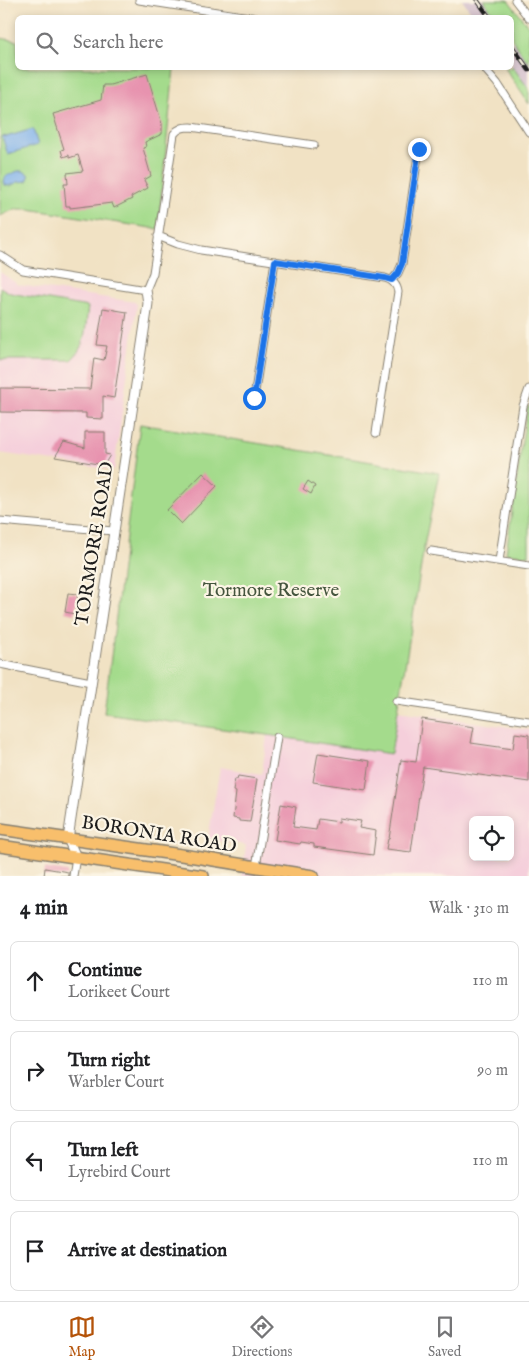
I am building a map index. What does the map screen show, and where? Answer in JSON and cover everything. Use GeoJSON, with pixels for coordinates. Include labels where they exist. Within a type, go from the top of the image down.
{"type":"FeatureCollection","features":[{"type":"Feature","properties":{"kind":"main road","name":"BORONIA ROAD"},"geometry":{"type":"LineString","coordinates":[[0,829],[314,876]]}},
{"type":"Feature","properties":{"kind":"main road","name":"BORONIA ROAD"},"geometry":{"type":"LineString","coordinates":[[0,846],[203,876]]}},
{"type":"Feature","properties":{"kind":"street"},"geometry":{"type":"LineString","coordinates":[[139,0],[171,2],[240,15]]}},
{"type":"Feature","properties":{"kind":"street"},"geometry":{"type":"LineString","coordinates":[[515,0],[529,18]]}},
{"type":"Feature","properties":{"kind":"street"},"geometry":{"type":"LineString","coordinates":[[486,70],[497,83],[529,132]]}},
{"type":"Feature","properties":{"kind":"street","name":"TORMORE ROAD"},"geometry":{"type":"LineString","coordinates":[[68,838],[148,303],[146,290],[153,274],[174,134],[179,128],[190,127],[314,145]]}},
{"type":"Feature","properties":{"kind":"street"},"geometry":{"type":"LineString","coordinates":[[392,280],[402,264],[419,149]]}},
{"type":"Feature","properties":{"kind":"street"},"geometry":{"type":"LineString","coordinates":[[158,236],[201,250],[392,280],[398,292],[376,433]]}},
{"type":"Feature","properties":{"kind":"street"},"geometry":{"type":"LineString","coordinates":[[157,245],[178,244]]}},
{"type":"Feature","properties":{"kind":"street"},"geometry":{"type":"LineString","coordinates":[[0,255],[23,270],[146,290]]}},
{"type":"Feature","properties":{"kind":"street"},"geometry":{"type":"LineString","coordinates":[[254,398],[275,261]]}},
{"type":"Feature","properties":{"kind":"street"},"geometry":{"type":"LineString","coordinates":[[499,562],[522,406],[529,389]]}},
{"type":"Feature","properties":{"kind":"street"},"geometry":{"type":"LineString","coordinates":[[0,521],[113,531]]}},
{"type":"Feature","properties":{"kind":"street"},"geometry":{"type":"LineString","coordinates":[[431,551],[529,566]]}},
{"type":"Feature","properties":{"kind":"street"},"geometry":{"type":"LineString","coordinates":[[0,664],[91,682]]}},
{"type":"Feature","properties":{"kind":"street"},"geometry":{"type":"LineString","coordinates":[[396,701],[529,721]]}},
{"type":"Feature","properties":{"kind":"street"},"geometry":{"type":"LineString","coordinates":[[256,867],[277,737]]}},
{"type":"Feature","properties":{"kind":"street"},"geometry":{"type":"LineString","coordinates":[[68,838],[76,857],[73,876]]}},
{"type":"Feature","properties":{"kind":"shaded area"},"geometry":{"type":"Polygon","coordinates":[[[462,0],[483,0],[494,15],[473,15],[462,0]]]}},
{"type":"Feature","properties":{"kind":"shaded area"},"geometry":{"type":"Polygon","coordinates":[[[514,42],[529,64],[529,89],[514,69],[514,42]]]}},
{"type":"Feature","properties":{"kind":"shaded area"},"geometry":{"type":"Polygon","coordinates":[[[0,272],[19,285],[135,302],[137,305],[114,470],[0,453],[0,272]]]}},
{"type":"Feature","properties":{"kind":"shaded area"},"geometry":{"type":"Polygon","coordinates":[[[398,711],[529,730],[529,876],[242,876],[246,845],[208,839],[220,767],[262,774],[267,735],[391,754],[398,711]]]}},
{"type":"Feature","properties":{"kind":"green space"},"geometry":{"type":"Polygon","coordinates":[[[483,0],[508,0],[529,27],[529,64],[514,42],[514,15],[494,15],[483,0]]]}},
{"type":"Feature","properties":{"kind":"green space"},"geometry":{"type":"Polygon","coordinates":[[[0,38],[15,41],[15,70],[174,70],[158,229],[28,209],[15,209],[0,216],[0,38]]]}},
{"type":"Feature","properties":{"kind":"green space"},"geometry":{"type":"Polygon","coordinates":[[[514,69],[529,89],[529,104],[506,70],[514,69]]]}},
{"type":"Feature","properties":{"kind":"green space"},"geometry":{"type":"Polygon","coordinates":[[[0,287],[10,293],[88,307],[83,342],[71,360],[0,360],[0,287]]]}},
{"type":"Feature","properties":{"kind":"green space"},"geometry":{"type":"Polygon","coordinates":[[[529,405],[529,556],[506,553],[527,407],[529,405]]]}},
{"type":"Feature","properties":{"kind":"green space","name":"Tormore Reserve"},"geometry":{"type":"Polygon","coordinates":[[[140,424],[439,473],[425,541],[391,754],[104,713],[140,424]]]}},
{"type":"Feature","properties":{"kind":"water"},"geometry":{"type":"Polygon","coordinates":[[[33,129],[38,145],[8,155],[2,137],[33,129]]]}},
{"type":"Feature","properties":{"kind":"water"},"geometry":{"type":"Polygon","coordinates":[[[18,171],[28,174],[27,181],[18,182],[10,186],[5,185],[6,176],[18,171]]]}},
{"type":"Feature","properties":{"kind":"building"},"geometry":{"type":"Polygon","coordinates":[[[147,74],[162,124],[162,134],[145,142],[146,147],[143,148],[151,176],[144,180],[148,188],[114,208],[112,203],[70,208],[70,206],[66,206],[64,184],[68,184],[67,173],[83,171],[78,155],[69,158],[69,155],[63,157],[61,150],[64,149],[53,114],[101,100],[103,85],[110,85],[147,74]]]}},
{"type":"Feature","properties":{"kind":"building"},"geometry":{"type":"Polygon","coordinates":[[[103,308],[127,312],[114,398],[103,396],[103,419],[86,418],[86,413],[0,412],[0,388],[90,389],[94,358],[104,360],[107,346],[97,345],[103,308]]]}},
{"type":"Feature","properties":{"kind":"building"},"geometry":{"type":"Polygon","coordinates":[[[85,432],[105,432],[105,454],[110,455],[104,465],[55,457],[64,442],[85,448],[85,432]]]}},
{"type":"Feature","properties":{"kind":"building"},"geometry":{"type":"Polygon","coordinates":[[[203,473],[217,486],[181,524],[167,510],[203,473]]]}},
{"type":"Feature","properties":{"kind":"building"},"geometry":{"type":"Polygon","coordinates":[[[308,481],[315,486],[311,494],[303,489],[308,481]]]}},
{"type":"Feature","properties":{"kind":"building"},"geometry":{"type":"Polygon","coordinates":[[[68,593],[78,594],[75,614],[65,612],[68,593]]]}},
{"type":"Feature","properties":{"kind":"building"},"geometry":{"type":"Polygon","coordinates":[[[422,719],[474,727],[471,743],[513,749],[515,733],[529,735],[529,782],[423,767],[411,852],[386,849],[401,760],[416,762],[422,719]]]}},
{"type":"Feature","properties":{"kind":"building"},"geometry":{"type":"Polygon","coordinates":[[[318,753],[370,761],[366,790],[313,782],[318,753]]]}},
{"type":"Feature","properties":{"kind":"building"},"geometry":{"type":"Polygon","coordinates":[[[238,776],[257,779],[250,822],[239,821],[239,819],[233,818],[236,792],[233,791],[235,779],[238,776]]]}},
{"type":"Feature","properties":{"kind":"building"},"geometry":{"type":"Polygon","coordinates":[[[281,804],[296,807],[293,827],[316,830],[318,819],[339,822],[339,818],[361,821],[359,828],[376,831],[373,855],[314,847],[314,844],[301,842],[300,844],[275,840],[281,804]]]}},
{"type":"Feature","properties":{"kind":"building"},"geometry":{"type":"Polygon","coordinates":[[[45,868],[68,872],[68,876],[44,876],[45,868]]]}},
{"type":"Feature","properties":{"kind":"railway"},"geometry":{"type":"LineString","coordinates":[[477,0],[488,15]]}},
{"type":"Feature","properties":{"kind":"railway"},"geometry":{"type":"LineString","coordinates":[[514,49],[529,70]]}},
{"type":"Feature","properties":{"kind":"route"},"geometry":{"type":"LineString","coordinates":[[254,398],[275,261],[392,280],[402,264],[419,149]]}}]}
